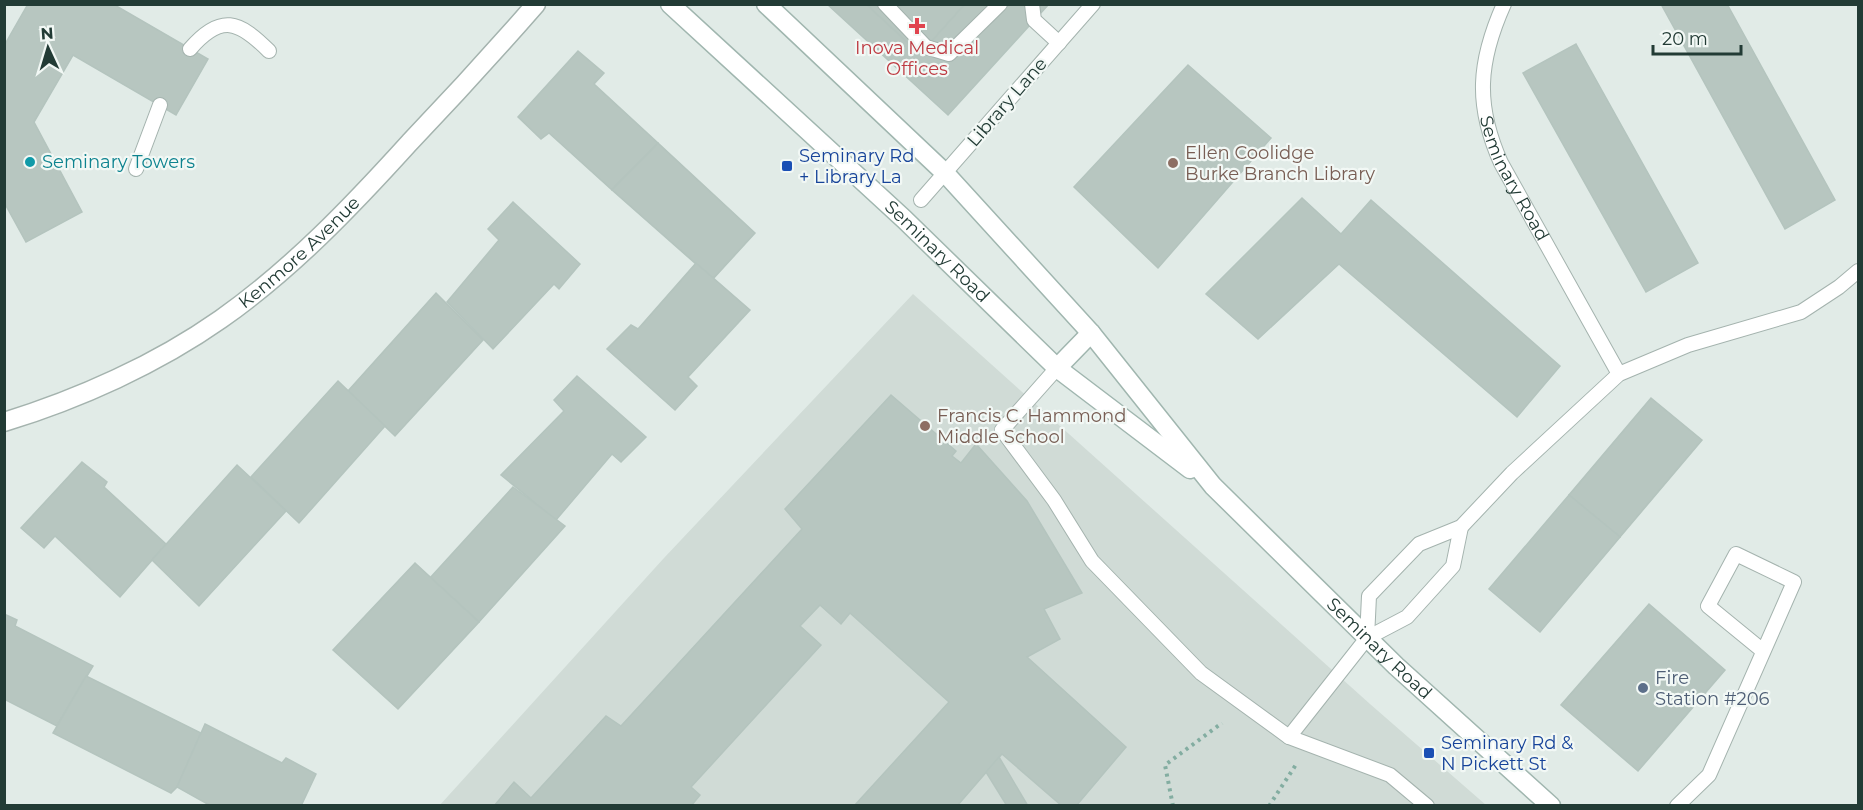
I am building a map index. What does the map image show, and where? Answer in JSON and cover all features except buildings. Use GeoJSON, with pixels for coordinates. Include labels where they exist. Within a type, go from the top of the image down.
{"type":"FeatureCollection","features":[{"type":"Feature","properties":{"kind":"main road","name":"Kenmore Avenue"},"geometry":{"type":"LineString","coordinates":[[4,422],[42,410],[152,360],[220,320],[278,274],[347,211],[536,4]]}},
{"type":"Feature","properties":{"kind":"main road","name":"Seminary Road"},"geometry":{"type":"LineString","coordinates":[[670,4],[904,219],[1057,368],[1214,486]]}},
{"type":"Feature","properties":{"kind":"main road","name":"Seminary Road"},"geometry":{"type":"LineString","coordinates":[[766,4],[945,173],[1091,333],[1214,486],[1367,638],[1551,806]]}},
{"type":"Feature","properties":{"kind":"main road"},"geometry":{"type":"LineString","coordinates":[[1057,368],[1091,333]]}},
{"type":"Feature","properties":{"kind":"lane"},"geometry":{"type":"LineString","coordinates":[[885,4],[926,47],[949,54],[1000,4]]}},
{"type":"Feature","properties":{"kind":"lane"},"geometry":{"type":"LineString","coordinates":[[1032,4],[1034,20],[1059,43]]}},
{"type":"Feature","properties":{"kind":"lane","name":"Library Lane"},"geometry":{"type":"LineString","coordinates":[[921,200],[1093,4]]}},
{"type":"Feature","properties":{"kind":"lane","name":"Seminary Road"},"geometry":{"type":"LineString","coordinates":[[1504,4],[1490,35],[1484,66],[1482,101],[1489,135],[1501,163],[1618,374]]}},
{"type":"Feature","properties":{"kind":"lane"},"geometry":{"type":"LineString","coordinates":[[190,49],[211,31],[223,26],[235,26],[245,28],[269,51]]}},
{"type":"Feature","properties":{"kind":"lane"},"geometry":{"type":"LineString","coordinates":[[136,169],[160,105]]}},
{"type":"Feature","properties":{"kind":"lane"},"geometry":{"type":"LineString","coordinates":[[1367,638],[1369,596],[1419,544],[1461,527],[1512,474],[1618,374],[1688,345],[1801,312],[1858,271]]}},
{"type":"Feature","properties":{"kind":"lane"},"geometry":{"type":"LineString","coordinates":[[1057,368],[1002,430],[1054,500],[1092,561],[1201,674],[1288,738],[1390,775],[1427,806]]}},
{"type":"Feature","properties":{"kind":"lane"},"geometry":{"type":"LineString","coordinates":[[1288,738],[1367,638],[1407,617],[1453,566],[1461,527]]}},
{"type":"Feature","properties":{"kind":"lane"},"geometry":{"type":"LineString","coordinates":[[1677,806],[1710,775],[1794,582],[1736,554],[1708,606],[1763,651]]}},
{"type":"Feature","properties":{"kind":"path"},"geometry":{"type":"LineString","coordinates":[[1173,806],[1165,765],[1222,723]]}},
{"type":"Feature","properties":{"kind":"path"},"geometry":{"type":"LineString","coordinates":[[1269,806],[1298,762]]}},
{"type":"Feature","properties":{"kind":"shaded area","name":"Francis C. Hammond Middle School"},"geometry":{"type":"Polygon","coordinates":[[[913,294],[1370,704],[1486,805],[439,806],[664,558],[913,294]]]}},
{"type":"Feature","properties":{"kind":"place","name":"Inova Medical Offices"},"geometry":{"type":"Point","coordinates":[917,26]}},
{"type":"Feature","properties":{"kind":"place","name":"Seminary Towers"},"geometry":{"type":"Point","coordinates":[30,162]}},
{"type":"Feature","properties":{"kind":"place","name":"Ellen Coolidge Burke Branch Library"},"geometry":{"type":"Point","coordinates":[1173,163]}},
{"type":"Feature","properties":{"kind":"place","name":"Seminary Rd + Library La"},"geometry":{"type":"Point","coordinates":[787,166]}},
{"type":"Feature","properties":{"kind":"place","name":"Francis C. Hammond Middle School"},"geometry":{"type":"Point","coordinates":[925,426]}},
{"type":"Feature","properties":{"kind":"place","name":"Fire Station #206"},"geometry":{"type":"Point","coordinates":[1643,688]}},
{"type":"Feature","properties":{"kind":"place","name":"Seminary Rd & N Pickett St"},"geometry":{"type":"Point","coordinates":[1429,753]}}]}
